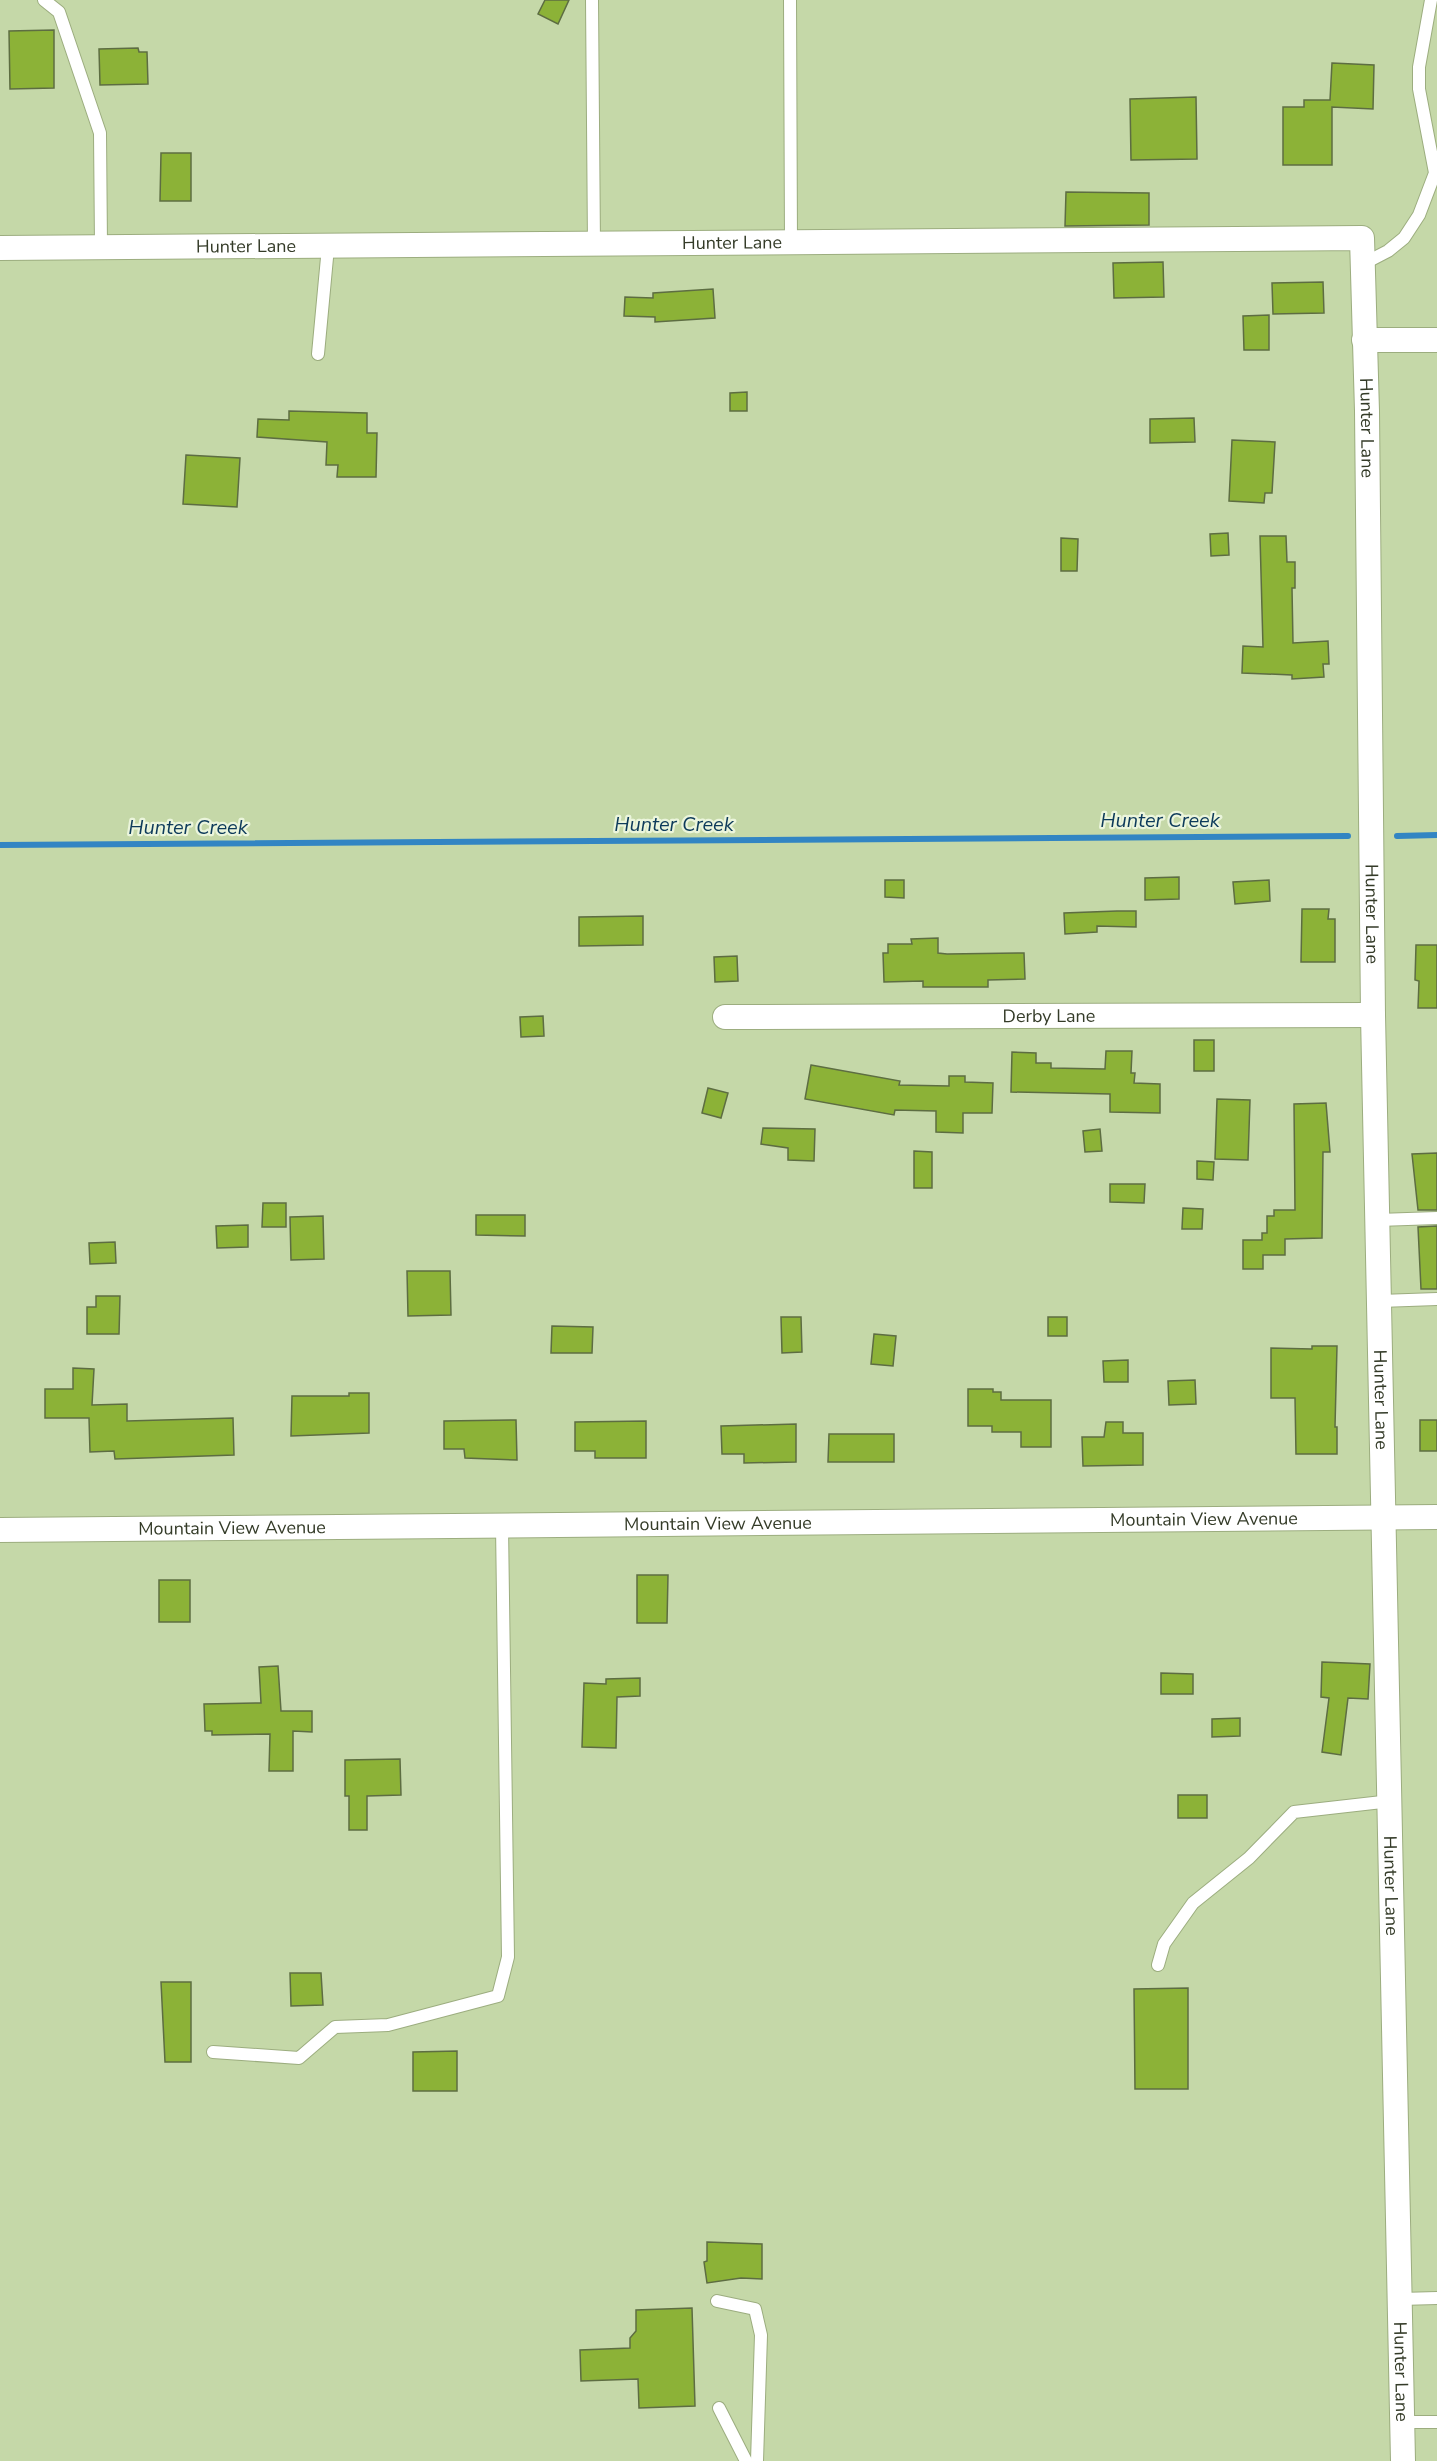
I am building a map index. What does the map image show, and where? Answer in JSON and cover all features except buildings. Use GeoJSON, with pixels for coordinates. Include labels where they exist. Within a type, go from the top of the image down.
{"type":"FeatureCollection","features":[{"type":"Feature","properties":{"kind":"street","name":"Hunter Lane"},"geometry":{"type":"LineString","coordinates":[[0,248],[1362,238],[1373,1015],[1403,2461]]}},
{"type":"Feature","properties":{"kind":"street"},"geometry":{"type":"LineString","coordinates":[[1364,340],[1437,340]]}},
{"type":"Feature","properties":{"kind":"street","name":"Derby Lane"},"geometry":{"type":"LineString","coordinates":[[725,1017],[1373,1015]]}},
{"type":"Feature","properties":{"kind":"street","name":"Mountain View Avenue"},"geometry":{"type":"LineString","coordinates":[[0,1530],[1437,1517]]}},
{"type":"Feature","properties":{"kind":"lane"},"geometry":{"type":"LineString","coordinates":[[44,0],[59,12],[100,133],[101,246]]}},
{"type":"Feature","properties":{"kind":"lane"},"geometry":{"type":"LineString","coordinates":[[592,0],[594,245]]}},
{"type":"Feature","properties":{"kind":"lane"},"geometry":{"type":"LineString","coordinates":[[790,0],[791,243]]}},
{"type":"Feature","properties":{"kind":"lane"},"geometry":{"type":"LineString","coordinates":[[1363,264],[1388,251],[1404,238],[1419,215],[1435,173],[1419,89],[1419,67],[1431,0]]}},
{"type":"Feature","properties":{"kind":"lane"},"geometry":{"type":"LineString","coordinates":[[318,354],[328,247]]}},
{"type":"Feature","properties":{"kind":"lane"},"geometry":{"type":"LineString","coordinates":[[1378,1220],[1437,1218]]}},
{"type":"Feature","properties":{"kind":"lane"},"geometry":{"type":"LineString","coordinates":[[1380,1301],[1437,1299]]}},
{"type":"Feature","properties":{"kind":"lane"},"geometry":{"type":"LineString","coordinates":[[213,2052],[299,2058],[335,2027],[388,2025],[498,1996],[508,1957],[502,1526]]}},
{"type":"Feature","properties":{"kind":"lane"},"geometry":{"type":"LineString","coordinates":[[1158,1965],[1164,1944],[1193,1903],[1250,1858],[1294,1812],[1390,1801]]}},
{"type":"Feature","properties":{"kind":"lane"},"geometry":{"type":"LineString","coordinates":[[1400,2299],[1437,2298]]}},
{"type":"Feature","properties":{"kind":"lane"},"geometry":{"type":"LineString","coordinates":[[717,2301],[755,2309],[761,2336],[757,2461]]}},
{"type":"Feature","properties":{"kind":"lane"},"geometry":{"type":"LineString","coordinates":[[719,2408],[746,2461]]}},
{"type":"Feature","properties":{"kind":"lane"},"geometry":{"type":"LineString","coordinates":[[1402,2422],[1437,2422]]}},
{"type":"Feature","properties":{"kind":"waterway","name":"Hunter Creek"},"geometry":{"type":"LineString","coordinates":[[1397,836],[1437,835]]}},
{"type":"Feature","properties":{"kind":"waterway","name":"Hunter Creek"},"geometry":{"type":"LineString","coordinates":[[0,845],[1348,836]]}}]}
